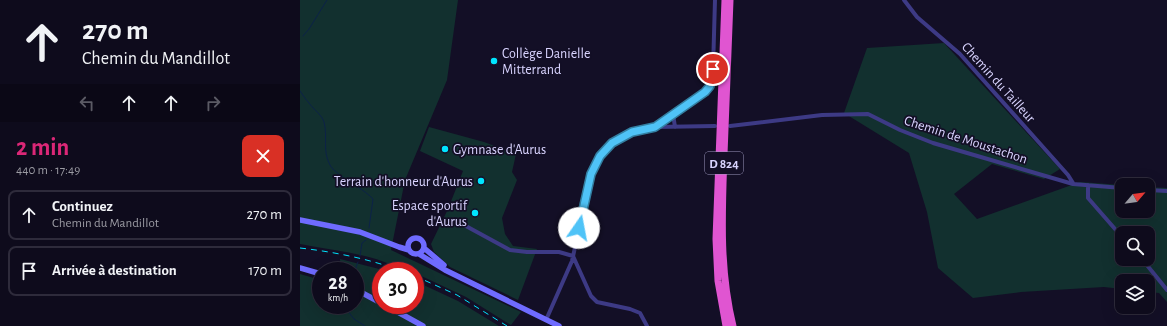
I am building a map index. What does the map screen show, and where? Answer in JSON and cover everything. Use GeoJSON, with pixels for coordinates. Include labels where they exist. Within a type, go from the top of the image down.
{"type":"FeatureCollection","features":[{"type":"Feature","properties":{"kind":"highway","name":"D 824"},"geometry":{"type":"LineString","coordinates":[[725,0],[716,239],[718,281],[726,326]]}},
{"type":"Feature","properties":{"kind":"highway","name":"D 824"},"geometry":{"type":"LineString","coordinates":[[730,0],[722,238],[724,280],[733,326]]}},
{"type":"Feature","properties":{"kind":"main road"},"geometry":{"type":"LineString","coordinates":[[300,220],[360,232],[409,250],[413,254],[419,254],[445,270],[559,326]]}},
{"type":"Feature","properties":{"kind":"main road"},"geometry":{"type":"LineString","coordinates":[[394,245],[408,242],[412,238],[418,238],[424,242],[424,248],[419,254]]}},
{"type":"Feature","properties":{"kind":"main road"},"geometry":{"type":"LineString","coordinates":[[408,242],[409,250]]}},
{"type":"Feature","properties":{"kind":"main road"},"geometry":{"type":"LineString","coordinates":[[424,248],[451,272]]}},
{"type":"Feature","properties":{"kind":"main road"},"geometry":{"type":"LineString","coordinates":[[300,268],[312,271]]}},
{"type":"Feature","properties":{"kind":"main road"},"geometry":{"type":"LineString","coordinates":[[401,314],[423,326]]}},
{"type":"Feature","properties":{"kind":"street"},"geometry":{"type":"LineString","coordinates":[[655,127],[699,97],[710,86],[713,69],[714,0]]}},
{"type":"Feature","properties":{"kind":"street","name":"Chemin du Tailleur"},"geometry":{"type":"LineString","coordinates":[[904,0],[917,17],[960,54],[1075,184]]}},
{"type":"Feature","properties":{"kind":"street"},"geometry":{"type":"LineString","coordinates":[[673,114],[676,127]]}},
{"type":"Feature","properties":{"kind":"street","name":"Chemin de Moustachon"},"geometry":{"type":"LineString","coordinates":[[730,126],[822,115],[868,114],[900,130],[933,143],[1075,184],[1115,187]]}},
{"type":"Feature","properties":{"kind":"street"},"geometry":{"type":"LineString","coordinates":[[546,320],[563,283],[573,256],[591,174],[600,156],[608,146],[621,138],[638,131],[655,127],[715,126]]}},
{"type":"Feature","properties":{"kind":"street"},"geometry":{"type":"LineString","coordinates":[[1088,185],[1088,198],[1115,229]]}},
{"type":"Feature","properties":{"kind":"street"},"geometry":{"type":"LineString","coordinates":[[1155,191],[1167,192]]}},
{"type":"Feature","properties":{"kind":"street"},"geometry":{"type":"LineString","coordinates":[[464,225],[510,250],[527,252],[559,252],[573,256],[591,296],[597,302],[630,309],[640,313],[647,326]]}},
{"type":"Feature","properties":{"kind":"street"},"geometry":{"type":"LineString","coordinates":[[1148,266],[1167,290]]}},
{"type":"Feature","properties":{"kind":"green space"},"geometry":{"type":"Polygon","coordinates":[[[300,0],[458,0],[447,80],[405,180],[391,250],[416,262],[384,262],[348,252],[300,244],[300,0]]]}},
{"type":"Feature","properties":{"kind":"green space"},"geometry":{"type":"Polygon","coordinates":[[[944,43],[1060,169],[1044,179],[992,164],[954,194],[977,219],[1080,182],[1115,184],[1115,218],[1155,218],[1155,187],[1167,188],[1167,302],[1159,293],[1155,293],[1155,274],[1115,274],[1115,288],[1104,287],[1021,292],[973,298],[938,268],[927,212],[909,153],[844,113],[867,48],[944,43]]]}},
{"type":"Feature","properties":{"kind":"green space","name":"Espace sportif d'Aurus"},"geometry":{"type":"Polygon","coordinates":[[[429,127],[484,142],[516,154],[512,172],[517,180],[502,218],[505,234],[513,246],[537,249],[518,300],[450,267],[434,252],[431,244],[448,209],[463,171],[420,151],[429,127]]]}},
{"type":"Feature","properties":{"kind":"green space"},"geometry":{"type":"Polygon","coordinates":[[[340,259],[352,262],[340,262],[340,259]]]}},
{"type":"Feature","properties":{"kind":"green space"},"geometry":{"type":"Polygon","coordinates":[[[364,265],[372,267],[372,314],[424,314],[424,285],[458,301],[499,326],[300,326],[300,274],[312,277],[312,314],[364,314],[364,265]]]}},
{"type":"Feature","properties":{"kind":"green space"},"geometry":{"type":"Polygon","coordinates":[[[424,266],[521,312],[511,325],[466,297],[424,277],[424,266]]]}},
{"type":"Feature","properties":{"kind":"waterway"},"geometry":{"type":"LineString","coordinates":[[303,36],[327,0]]}},
{"type":"Feature","properties":{"kind":"waterway"},"geometry":{"type":"LineString","coordinates":[[300,91],[323,119],[325,127],[326,154],[330,165],[338,173],[373,199],[369,228]]}},
{"type":"Feature","properties":{"kind":"waterway"},"geometry":{"type":"LineString","coordinates":[[360,256],[362,243],[366,240]]}},
{"type":"Feature","properties":{"kind":"waterway"},"geometry":{"type":"LineString","coordinates":[[350,314],[354,319],[365,326]]}},
{"type":"Feature","properties":{"kind":"railway"},"geometry":{"type":"LineString","coordinates":[[300,248],[352,256],[373,262]]}},
{"type":"Feature","properties":{"kind":"railway"},"geometry":{"type":"LineString","coordinates":[[424,280],[457,295],[507,326]]}},
{"type":"Feature","properties":{"kind":"place","name":"Collège Danielle Mitterrand"},"geometry":{"type":"Point","coordinates":[494,61]}},
{"type":"Feature","properties":{"kind":"place","name":"Gymnase d'Aurus"},"geometry":{"type":"Point","coordinates":[445,149]}},
{"type":"Feature","properties":{"kind":"place","name":"Terrain d'honneur d'Aurus"},"geometry":{"type":"Point","coordinates":[481,181]}},
{"type":"Feature","properties":{"kind":"place","name":"Espace sportif d'Aurus"},"geometry":{"type":"Point","coordinates":[475,213]}},
{"type":"Feature","properties":{"kind":"route"},"geometry":{"type":"LineString","coordinates":[[579,228],[591,174],[600,156],[608,146],[632,132],[655,127],[699,97],[710,86],[713,69]]}}]}
